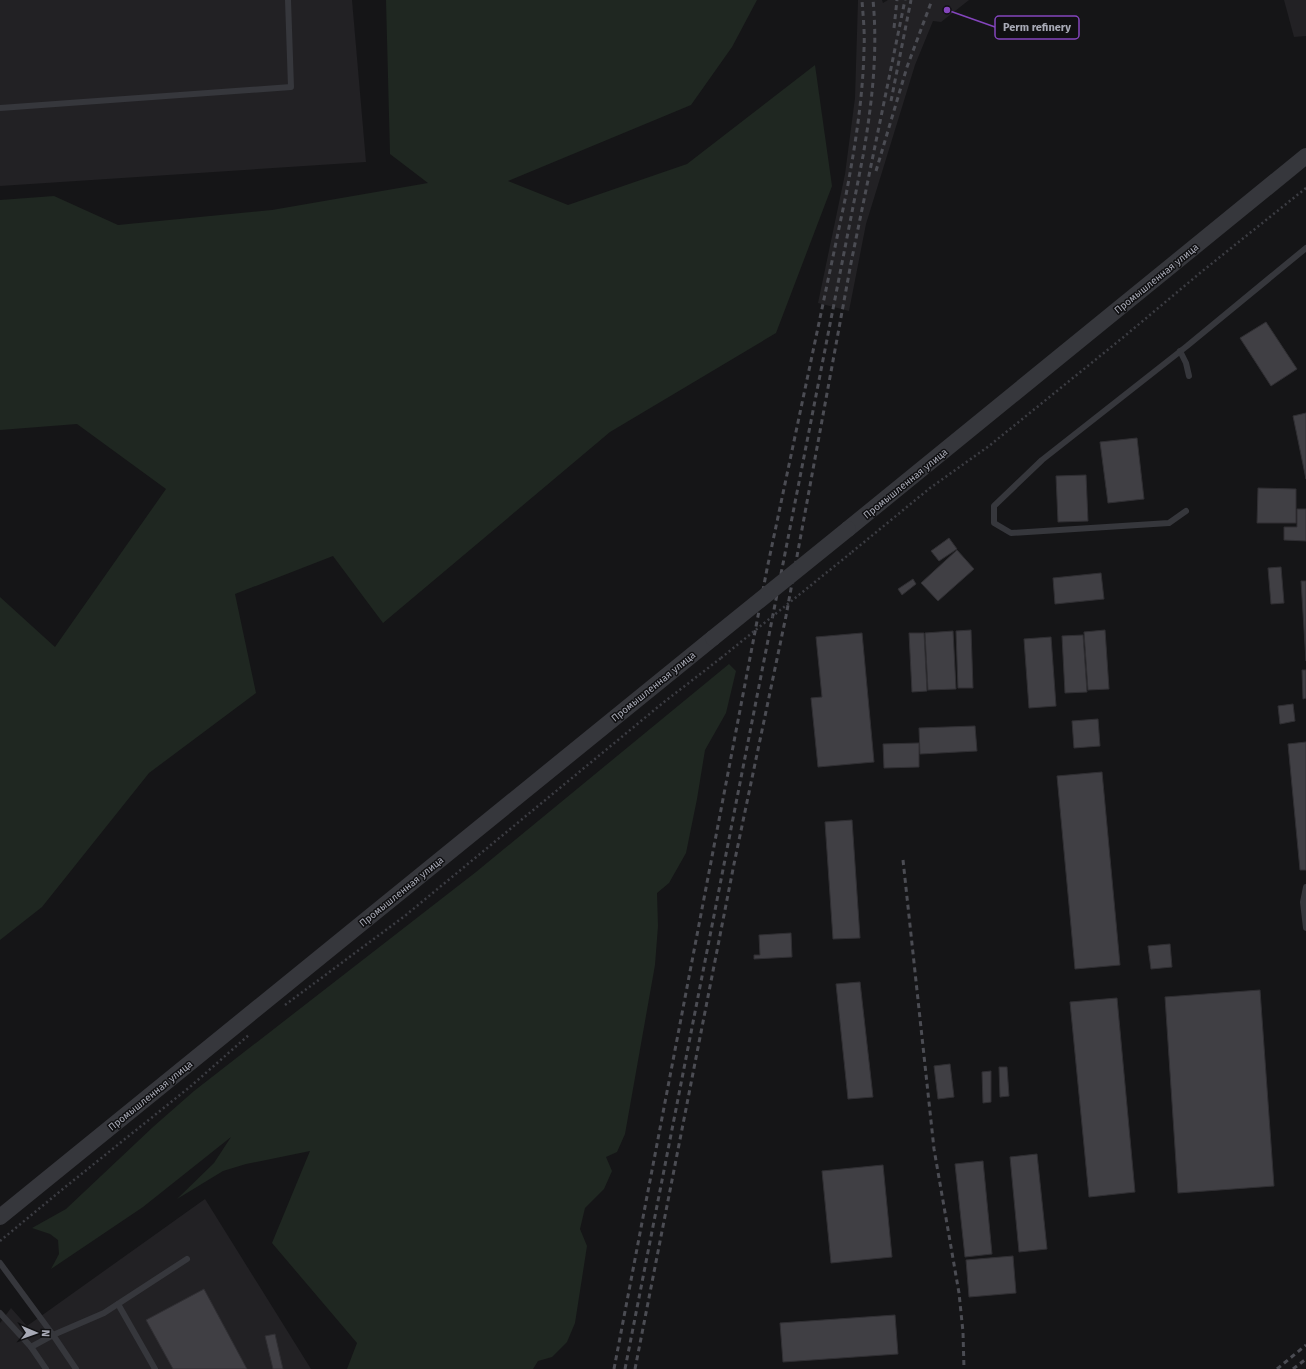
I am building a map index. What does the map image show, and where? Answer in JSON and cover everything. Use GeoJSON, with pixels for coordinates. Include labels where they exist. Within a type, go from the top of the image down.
{"type":"FeatureCollection","features":[{"type":"Feature","properties":{"kind":"street","name":"Промышленная улица"},"geometry":{"type":"LineString","coordinates":[[0,1217],[1306,156]]}},
{"type":"Feature","properties":{"kind":"lane"},"geometry":{"type":"LineString","coordinates":[[0,108],[291,87],[288,0]]}},
{"type":"Feature","properties":{"kind":"lane"},"geometry":{"type":"LineString","coordinates":[[1186,511],[1169,524],[1011,533],[994,523],[994,506],[1042,460],[1180,351],[1306,248]]}},
{"type":"Feature","properties":{"kind":"lane"},"geometry":{"type":"LineString","coordinates":[[1180,351],[1186,363],[1189,376]]}},
{"type":"Feature","properties":{"kind":"lane"},"geometry":{"type":"LineString","coordinates":[[1306,887],[1303,902],[1306,928]]}},
{"type":"Feature","properties":{"kind":"lane"},"geometry":{"type":"LineString","coordinates":[[31,1348],[53,1335],[104,1313],[187,1259]]}},
{"type":"Feature","properties":{"kind":"lane"},"geometry":{"type":"LineString","coordinates":[[0,1263],[76,1369]]}},
{"type":"Feature","properties":{"kind":"lane"},"geometry":{"type":"LineString","coordinates":[[118,1304],[155,1369]]}},
{"type":"Feature","properties":{"kind":"lane"},"geometry":{"type":"LineString","coordinates":[[0,1313],[31,1348],[46,1369]]}},
{"type":"Feature","properties":{"kind":"path"},"geometry":{"type":"LineString","coordinates":[[285,1006],[406,915],[664,702],[721,658],[930,488],[989,446],[1306,188]]}},
{"type":"Feature","properties":{"kind":"path"},"geometry":{"type":"LineString","coordinates":[[0,1241],[192,1086],[254,1030]]}},
{"type":"Feature","properties":{"kind":"shaded area"},"geometry":{"type":"Polygon","coordinates":[[[0,0],[352,0],[366,162],[0,186],[0,0]]]}},
{"type":"Feature","properties":{"kind":"shaded area"},"geometry":{"type":"Polygon","coordinates":[[[386,0],[757,0],[732,47],[691,105],[508,181],[568,205],[687,164],[815,65],[832,186],[776,333],[610,432],[383,623],[333,556],[235,594],[256,693],[149,773],[42,907],[0,940],[0,597],[55,647],[166,489],[77,424],[0,430],[0,200],[54,196],[118,225],[272,210],[428,183],[390,154],[386,0]]]}},
{"type":"Feature","properties":{"kind":"shaded area"},"geometry":{"type":"Polygon","coordinates":[[[858,0],[882,0],[883,3],[888,0],[969,0],[941,22],[933,21],[915,65],[866,224],[849,311],[818,303],[845,174],[855,98],[858,0]]]}},
{"type":"Feature","properties":{"kind":"shaded area"},"geometry":{"type":"Polygon","coordinates":[[[1284,0],[1306,0],[1306,36],[1294,37],[1284,0]]]}},
{"type":"Feature","properties":{"kind":"shaded area"},"geometry":{"type":"Polygon","coordinates":[[[729,664],[736,671],[726,713],[705,750],[686,853],[669,883],[657,893],[658,926],[655,965],[625,1134],[617,1152],[606,1157],[612,1171],[604,1189],[585,1208],[580,1229],[587,1246],[575,1323],[567,1342],[552,1357],[538,1361],[533,1369],[347,1369],[357,1343],[272,1243],[310,1151],[246,1164],[223,1171],[177,1199],[214,1163],[231,1137],[143,1207],[51,1269],[59,1254],[58,1240],[50,1234],[32,1228],[66,1209],[153,1127],[194,1091],[476,872],[729,664]]]}},
{"type":"Feature","properties":{"kind":"shaded area"},"geometry":{"type":"Polygon","coordinates":[[[205,1199],[311,1369],[0,1369],[0,1323],[11,1308],[27,1326],[205,1199]]]}},
{"type":"Feature","properties":{"kind":"building"},"geometry":{"type":"Polygon","coordinates":[[[1266,322],[1297,369],[1271,386],[1240,338],[1266,322]]]}},
{"type":"Feature","properties":{"kind":"building"},"geometry":{"type":"Polygon","coordinates":[[[1306,413],[1306,479],[1293,416],[1306,413]]]}},
{"type":"Feature","properties":{"kind":"building"},"geometry":{"type":"Polygon","coordinates":[[[1137,438],[1144,499],[1108,503],[1100,442],[1137,438]]]}},
{"type":"Feature","properties":{"kind":"building"},"geometry":{"type":"Polygon","coordinates":[[[1086,475],[1088,521],[1058,522],[1056,476],[1086,475]]]}},
{"type":"Feature","properties":{"kind":"building"},"geometry":{"type":"Polygon","coordinates":[[[1258,488],[1296,489],[1296,523],[1257,523],[1258,488]]]}},
{"type":"Feature","properties":{"kind":"building"},"geometry":{"type":"Polygon","coordinates":[[[1297,509],[1306,509],[1306,541],[1284,540],[1284,527],[1297,527],[1297,509]]]}},
{"type":"Feature","properties":{"kind":"building"},"geometry":{"type":"Polygon","coordinates":[[[949,538],[957,549],[939,561],[931,551],[949,538]]]}},
{"type":"Feature","properties":{"kind":"building"},"geometry":{"type":"Polygon","coordinates":[[[957,550],[974,569],[938,601],[921,583],[957,550]]]}},
{"type":"Feature","properties":{"kind":"building"},"geometry":{"type":"Polygon","coordinates":[[[1281,567],[1284,603],[1271,604],[1268,568],[1281,567]]]}},
{"type":"Feature","properties":{"kind":"building"},"geometry":{"type":"Polygon","coordinates":[[[1101,573],[1104,599],[1055,604],[1053,578],[1101,573]]]}},
{"type":"Feature","properties":{"kind":"building"},"geometry":{"type":"Polygon","coordinates":[[[913,579],[916,584],[902,595],[898,589],[913,579]]]}},
{"type":"Feature","properties":{"kind":"building"},"geometry":{"type":"Polygon","coordinates":[[[1301,581],[1306,581],[1306,661],[1301,581]]]}},
{"type":"Feature","properties":{"kind":"building"},"geometry":{"type":"Polygon","coordinates":[[[971,630],[973,688],[958,688],[956,631],[971,630]]]}},
{"type":"Feature","properties":{"kind":"building"},"geometry":{"type":"Polygon","coordinates":[[[1105,630],[1109,689],[1088,690],[1084,632],[1105,630]]]}},
{"type":"Feature","properties":{"kind":"building"},"geometry":{"type":"Polygon","coordinates":[[[953,631],[956,689],[928,690],[925,633],[953,631]]]}},
{"type":"Feature","properties":{"kind":"building"},"geometry":{"type":"Polygon","coordinates":[[[862,633],[874,762],[818,767],[811,698],[822,697],[816,637],[862,633]]]}},
{"type":"Feature","properties":{"kind":"building"},"geometry":{"type":"Polygon","coordinates":[[[909,633],[924,633],[927,691],[912,692],[909,633]]]}},
{"type":"Feature","properties":{"kind":"building"},"geometry":{"type":"Polygon","coordinates":[[[1083,635],[1087,692],[1065,693],[1062,636],[1083,635]]]}},
{"type":"Feature","properties":{"kind":"building"},"geometry":{"type":"Polygon","coordinates":[[[1051,637],[1056,706],[1029,708],[1024,639],[1051,637]]]}},
{"type":"Feature","properties":{"kind":"building"},"geometry":{"type":"Polygon","coordinates":[[[1302,670],[1306,670],[1306,698],[1303,699],[1302,670]]]}},
{"type":"Feature","properties":{"kind":"building"},"geometry":{"type":"Polygon","coordinates":[[[1293,704],[1295,721],[1280,724],[1278,706],[1293,704]]]}},
{"type":"Feature","properties":{"kind":"building"},"geometry":{"type":"Polygon","coordinates":[[[1098,719],[1100,746],[1074,748],[1072,721],[1098,719]]]}},
{"type":"Feature","properties":{"kind":"building"},"geometry":{"type":"Polygon","coordinates":[[[975,726],[977,751],[920,754],[919,728],[975,726]]]}},
{"type":"Feature","properties":{"kind":"building"},"geometry":{"type":"Polygon","coordinates":[[[1306,742],[1306,870],[1300,870],[1288,744],[1306,742]]]}},
{"type":"Feature","properties":{"kind":"building"},"geometry":{"type":"Polygon","coordinates":[[[919,743],[919,767],[884,768],[883,744],[919,743]]]}},
{"type":"Feature","properties":{"kind":"building"},"geometry":{"type":"Polygon","coordinates":[[[1102,772],[1120,965],[1075,969],[1057,776],[1102,772]]]}},
{"type":"Feature","properties":{"kind":"building"},"geometry":{"type":"Polygon","coordinates":[[[852,820],[860,938],[833,939],[825,822],[852,820]]]}},
{"type":"Feature","properties":{"kind":"building"},"geometry":{"type":"Polygon","coordinates":[[[791,933],[792,957],[754,959],[754,955],[760,955],[759,935],[791,933]]]}},
{"type":"Feature","properties":{"kind":"building"},"geometry":{"type":"Polygon","coordinates":[[[1170,944],[1172,967],[1151,969],[1148,946],[1170,944]]]}},
{"type":"Feature","properties":{"kind":"building"},"geometry":{"type":"Polygon","coordinates":[[[860,982],[873,1097],[848,1099],[836,984],[860,982]]]}},
{"type":"Feature","properties":{"kind":"building"},"geometry":{"type":"Polygon","coordinates":[[[1260,990],[1274,1186],[1178,1193],[1165,997],[1260,990]]]}},
{"type":"Feature","properties":{"kind":"building"},"geometry":{"type":"Polygon","coordinates":[[[1117,998],[1135,1192],[1089,1197],[1070,1002],[1117,998]]]}},
{"type":"Feature","properties":{"kind":"building"},"geometry":{"type":"Polygon","coordinates":[[[950,1064],[954,1097],[938,1099],[934,1066],[950,1064]]]}},
{"type":"Feature","properties":{"kind":"building"},"geometry":{"type":"Polygon","coordinates":[[[999,1067],[1007,1067],[1009,1096],[1000,1097],[999,1067]]]}},
{"type":"Feature","properties":{"kind":"building"},"geometry":{"type":"Polygon","coordinates":[[[991,1071],[991,1102],[983,1103],[982,1072],[991,1071]]]}},
{"type":"Feature","properties":{"kind":"building"},"geometry":{"type":"Polygon","coordinates":[[[1037,1154],[1047,1249],[1019,1252],[1010,1157],[1037,1154]]]}},
{"type":"Feature","properties":{"kind":"building"},"geometry":{"type":"Polygon","coordinates":[[[983,1161],[992,1254],[965,1257],[955,1164],[983,1161]]]}},
{"type":"Feature","properties":{"kind":"building"},"geometry":{"type":"Polygon","coordinates":[[[883,1165],[892,1257],[831,1263],[822,1171],[883,1165]]]}},
{"type":"Feature","properties":{"kind":"building"},"geometry":{"type":"Polygon","coordinates":[[[1013,1256],[1016,1293],[969,1297],[966,1260],[1013,1256]]]}},
{"type":"Feature","properties":{"kind":"building"},"geometry":{"type":"Polygon","coordinates":[[[204,1289],[247,1369],[173,1369],[146,1320],[204,1289]]]}},
{"type":"Feature","properties":{"kind":"building"},"geometry":{"type":"Polygon","coordinates":[[[895,1315],[898,1354],[783,1362],[780,1323],[895,1315]]]}},
{"type":"Feature","properties":{"kind":"building"},"geometry":{"type":"Polygon","coordinates":[[[275,1334],[283,1369],[273,1369],[265,1336],[275,1334]]]}},
{"type":"Feature","properties":{"kind":"railway"},"geometry":{"type":"LineString","coordinates":[[614,1369],[767,569],[846,195],[858,122],[862,86],[864,37],[862,0]]}},
{"type":"Feature","properties":{"kind":"railway"},"geometry":{"type":"LineString","coordinates":[[625,1369],[863,156],[873,78],[875,39],[873,0]]}},
{"type":"Feature","properties":{"kind":"railway"},"geometry":{"type":"LineString","coordinates":[[894,28],[897,0]]}},
{"type":"Feature","properties":{"kind":"railway"},"geometry":{"type":"LineString","coordinates":[[635,1369],[734,864],[786,616],[851,263],[905,0]]}},
{"type":"Feature","properties":{"kind":"railway"},"geometry":{"type":"LineString","coordinates":[[891,101],[911,0]]}},
{"type":"Feature","properties":{"kind":"railway"},"geometry":{"type":"LineString","coordinates":[[876,171],[907,67],[932,0]]}},
{"type":"Feature","properties":{"kind":"railway"},"geometry":{"type":"LineString","coordinates":[[903,860],[934,1149],[959,1293],[963,1332],[964,1369]]}},
{"type":"Feature","properties":{"kind":"railway"},"geometry":{"type":"LineString","coordinates":[[1277,1369],[1306,1345]]}},
{"type":"Feature","properties":{"kind":"railway"},"geometry":{"type":"LineString","coordinates":[[1293,1369],[1306,1359]]}},
{"type":"Feature","properties":{"kind":"place","name":"Perm refinery"},"geometry":{"type":"Point","coordinates":[947,10]}}]}
